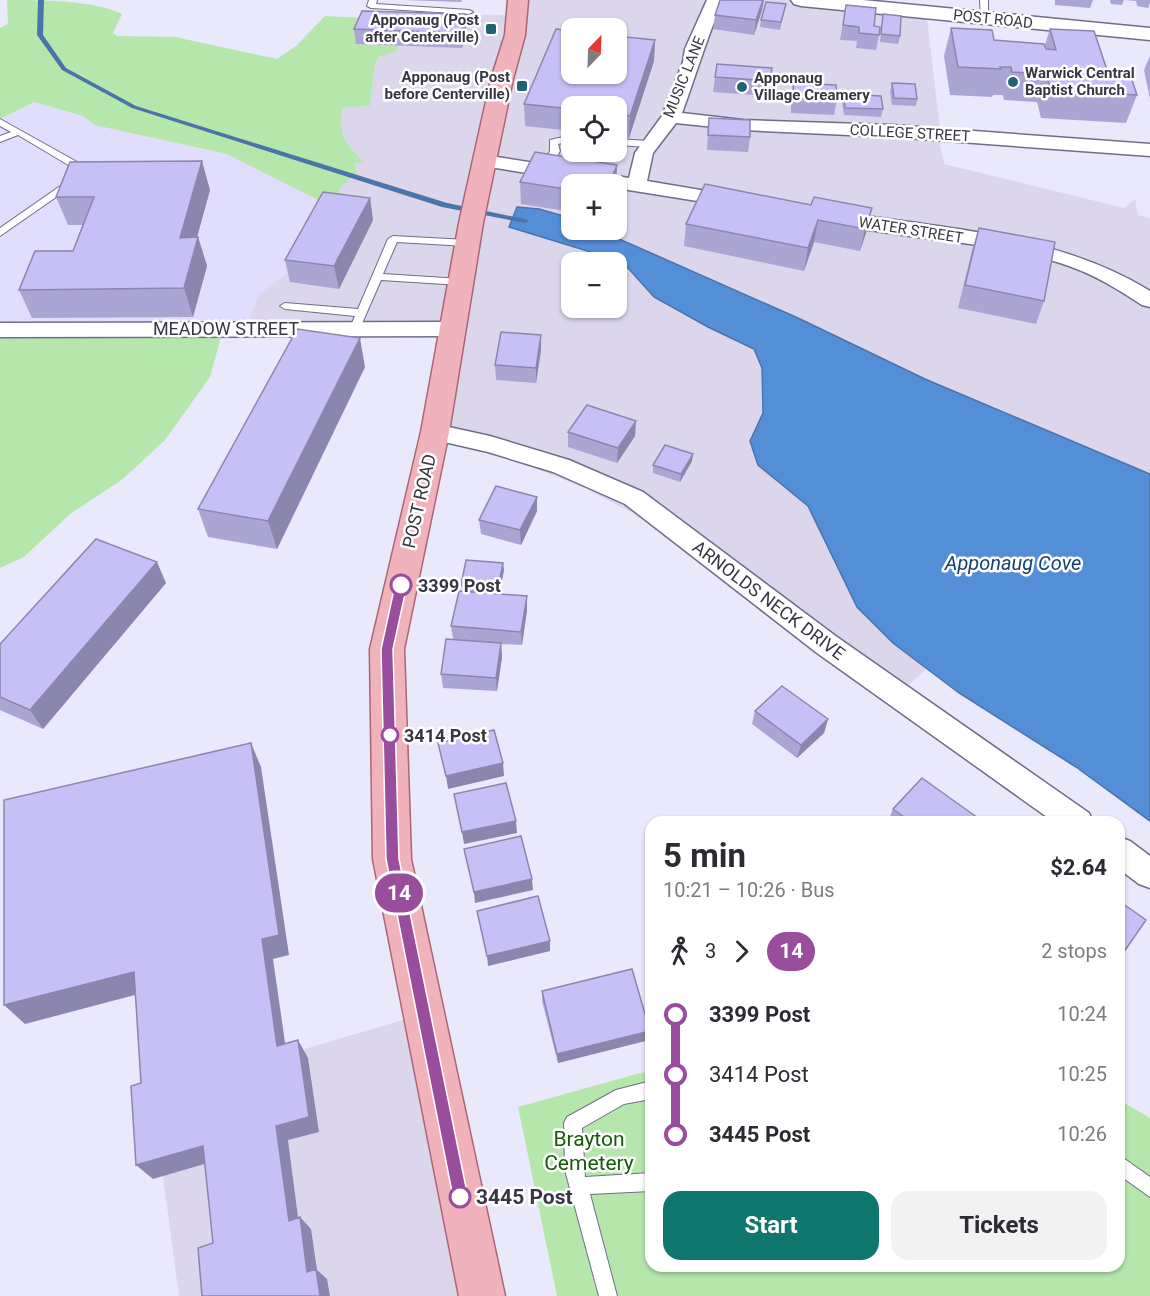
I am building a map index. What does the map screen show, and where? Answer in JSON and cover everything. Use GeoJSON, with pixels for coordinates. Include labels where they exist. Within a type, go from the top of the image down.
{"type":"FeatureCollection","features":[{"type":"Feature","properties":{"kind":"main road","name":"POST ROAD"},"geometry":{"type":"LineString","coordinates":[[482,1296],[393,859],[387,649],[435,432],[460,282],[484,160],[516,27],[515,14],[518,0]]}},
{"type":"Feature","properties":{"kind":"main road","name":"POST ROAD"},"geometry":{"type":"LineString","coordinates":[[801,0],[984,9],[1150,34]]}},
{"type":"Feature","properties":{"kind":"main road"},"geometry":{"type":"LineString","coordinates":[[516,27],[539,3]]}},
{"type":"Feature","properties":{"kind":"street","name":"MUSIC LANE"},"geometry":{"type":"LineString","coordinates":[[637,185],[647,148],[671,117],[692,62],[694,49],[715,0]]}},
{"type":"Feature","properties":{"kind":"street","name":"COLLEGE STREET"},"geometry":{"type":"LineString","coordinates":[[671,117],[743,125],[915,132],[1150,150]]}},
{"type":"Feature","properties":{"kind":"street"},"geometry":{"type":"LineString","coordinates":[[484,160],[754,204]]}},
{"type":"Feature","properties":{"kind":"street","name":"WATER STREET"},"geometry":{"type":"LineString","coordinates":[[812,214],[999,244],[1070,260],[1119,282],[1150,300]]}},
{"type":"Feature","properties":{"kind":"street","name":"MEADOW STREET"},"geometry":{"type":"LineString","coordinates":[[0,330],[358,320],[452,328]]}},
{"type":"Feature","properties":{"kind":"street","name":"ARNOLDS NECK DRIVE"},"geometry":{"type":"LineString","coordinates":[[435,432],[490,444],[561,466],[634,498],[827,645],[1069,816]]}},
{"type":"Feature","properties":{"kind":"street"},"geometry":{"type":"LineString","coordinates":[[1125,855],[1150,874]]}},
{"type":"Feature","properties":{"kind":"lane"},"geometry":{"type":"LineString","coordinates":[[373,0],[371,6],[437,5],[469,12]]}},
{"type":"Feature","properties":{"kind":"lane"},"geometry":{"type":"LineString","coordinates":[[0,122],[74,164],[79,173],[69,184],[0,233]]}},
{"type":"Feature","properties":{"kind":"lane"},"geometry":{"type":"LineString","coordinates":[[0,139],[19,132]]}},
{"type":"Feature","properties":{"kind":"lane"},"geometry":{"type":"LineString","coordinates":[[545,170],[555,151],[553,142],[561,139]]}},
{"type":"Feature","properties":{"kind":"lane"},"geometry":{"type":"LineString","coordinates":[[627,144],[647,148]]}},
{"type":"Feature","properties":{"kind":"lane"},"geometry":{"type":"LineString","coordinates":[[627,149],[647,148]]}},
{"type":"Feature","properties":{"kind":"lane"},"geometry":{"type":"LineString","coordinates":[[555,151],[561,149]]}},
{"type":"Feature","properties":{"kind":"lane"},"geometry":{"type":"LineString","coordinates":[[285,306],[358,320],[393,239],[472,220]]}},
{"type":"Feature","properties":{"kind":"lane"},"geometry":{"type":"LineString","coordinates":[[377,277],[460,282]]}},
{"type":"Feature","properties":{"kind":"lane"},"geometry":{"type":"LineString","coordinates":[[608,1296],[574,1170],[573,1123],[622,1096],[645,1091]]}},
{"type":"Feature","properties":{"kind":"lane"},"geometry":{"type":"LineString","coordinates":[[1125,1169],[1150,1188]]}},
{"type":"Feature","properties":{"kind":"lane"},"geometry":{"type":"LineString","coordinates":[[578,1186],[645,1182]]}},
{"type":"Feature","properties":{"kind":"shaded area"},"geometry":{"type":"Polygon","coordinates":[[[526,0],[880,0],[880,11],[927,18],[940,130],[938,133],[944,164],[1124,208],[1135,199],[1138,215],[1150,218],[1150,474],[925,379],[798,318],[622,240],[627,240],[627,174],[561,174],[561,215],[539,209],[538,236],[591,252],[561,252],[561,318],[627,318],[627,267],[654,297],[754,349],[762,368],[763,413],[750,441],[758,465],[808,506],[857,607],[893,643],[927,668],[902,691],[632,513],[587,489],[558,477],[435,432],[448,336],[245,334],[258,295],[288,272],[340,188],[357,173],[355,164],[362,162],[347,142],[339,126],[343,108],[370,106],[375,64],[397,34],[406,14],[517,15],[526,0]]]}},
{"type":"Feature","properties":{"kind":"shaded area"},"geometry":{"type":"Polygon","coordinates":[[[34,102],[83,116],[94,125],[227,154],[326,204],[288,272],[258,295],[245,334],[221,337],[0,329],[0,119],[34,102]]]}},
{"type":"Feature","properties":{"kind":"shaded area"},"geometry":{"type":"Polygon","coordinates":[[[430,1012],[490,1296],[179,1296],[152,1094],[430,1012]]]}},
{"type":"Feature","properties":{"kind":"green space"},"geometry":{"type":"Polygon","coordinates":[[[7,0],[82,3],[111,9],[122,14],[113,33],[117,36],[175,37],[277,59],[296,46],[325,16],[383,19],[397,34],[397,51],[379,57],[375,64],[370,106],[343,108],[341,125],[344,138],[363,162],[355,164],[357,173],[340,188],[337,202],[326,204],[227,154],[94,125],[83,116],[34,102],[0,119],[0,28],[8,24],[7,0]]]}},
{"type":"Feature","properties":{"kind":"green space"},"geometry":{"type":"Polygon","coordinates":[[[0,329],[221,337],[210,377],[165,440],[123,479],[70,514],[24,557],[0,568],[0,329]]]}},
{"type":"Feature","properties":{"kind":"green space","name":"Brayton Cemetery"},"geometry":{"type":"Polygon","coordinates":[[[645,1072],[645,1272],[1125,1272],[1125,1103],[1150,1118],[1150,1296],[557,1296],[518,1107],[645,1072]]]}},
{"type":"Feature","properties":{"kind":"water","name":"Apponaug Cove"},"geometry":{"type":"Polygon","coordinates":[[[517,207],[539,209],[561,215],[561,240],[622,240],[798,318],[925,379],[1150,474],[1150,821],[1076,767],[959,693],[893,643],[857,607],[808,506],[758,465],[750,441],[763,413],[762,368],[754,349],[654,297],[627,267],[627,252],[591,252],[509,227],[517,207]]]}},
{"type":"Feature","properties":{"kind":"building"},"geometry":{"type":"Polygon","coordinates":[[[720,0],[763,0],[756,20],[715,15],[720,0]]]}},
{"type":"Feature","properties":{"kind":"building"},"geometry":{"type":"Polygon","coordinates":[[[766,2],[786,4],[781,22],[761,20],[766,2]]]}},
{"type":"Feature","properties":{"kind":"building"},"geometry":{"type":"Polygon","coordinates":[[[846,5],[876,8],[874,26],[880,27],[879,35],[859,33],[859,27],[843,25],[846,5]]]}},
{"type":"Feature","properties":{"kind":"building"},"geometry":{"type":"Polygon","coordinates":[[[362,11],[465,14],[461,33],[354,29],[362,11]]]}},
{"type":"Feature","properties":{"kind":"building"},"geometry":{"type":"Polygon","coordinates":[[[883,14],[901,16],[900,36],[881,34],[883,14]]]}},
{"type":"Feature","properties":{"kind":"building"},"geometry":{"type":"Polygon","coordinates":[[[951,28],[992,30],[994,40],[1044,44],[1046,49],[1056,50],[1050,29],[1094,31],[1108,73],[1130,74],[1137,95],[1051,90],[1046,74],[1012,72],[1011,67],[1000,67],[1001,69],[958,67],[951,28]]]}},
{"type":"Feature","properties":{"kind":"building"},"geometry":{"type":"Polygon","coordinates":[[[556,29],[561,30],[561,84],[627,84],[627,37],[655,40],[630,116],[627,116],[627,96],[561,96],[561,108],[524,104],[556,29]]]}},
{"type":"Feature","properties":{"kind":"building"},"geometry":{"type":"Polygon","coordinates":[[[717,64],[772,68],[770,81],[715,77],[717,64]]]}},
{"type":"Feature","properties":{"kind":"building"},"geometry":{"type":"Polygon","coordinates":[[[793,83],[836,85],[837,100],[794,98],[793,83]]]}},
{"type":"Feature","properties":{"kind":"building"},"geometry":{"type":"Polygon","coordinates":[[[892,83],[915,84],[917,99],[894,98],[892,83]]]}},
{"type":"Feature","properties":{"kind":"building"},"geometry":{"type":"Polygon","coordinates":[[[844,94],[881,96],[883,109],[845,108],[844,94]]]}},
{"type":"Feature","properties":{"kind":"building"},"geometry":{"type":"Polygon","coordinates":[[[709,118],[750,120],[750,137],[708,135],[709,118]]]}},
{"type":"Feature","properties":{"kind":"building"},"geometry":{"type":"Polygon","coordinates":[[[535,152],[561,156],[561,162],[598,162],[617,165],[613,174],[561,174],[561,188],[520,182],[535,152]]]}},
{"type":"Feature","properties":{"kind":"building"},"geometry":{"type":"Polygon","coordinates":[[[202,161],[180,238],[198,237],[184,288],[19,290],[35,251],[73,251],[94,197],[56,197],[70,162],[202,161]]]}},
{"type":"Feature","properties":{"kind":"building"},"geometry":{"type":"Polygon","coordinates":[[[705,184],[811,205],[814,197],[872,208],[865,229],[818,220],[808,248],[686,224],[705,184]]]}},
{"type":"Feature","properties":{"kind":"building"},"geometry":{"type":"Polygon","coordinates":[[[323,192],[370,198],[334,266],[285,260],[323,192]]]}},
{"type":"Feature","properties":{"kind":"building"},"geometry":{"type":"Polygon","coordinates":[[[979,228],[1055,242],[1044,301],[965,285],[979,228]]]}},
{"type":"Feature","properties":{"kind":"building"},"geometry":{"type":"Polygon","coordinates":[[[297,329],[360,338],[268,521],[198,509],[297,329]]]}},
{"type":"Feature","properties":{"kind":"building"},"geometry":{"type":"Polygon","coordinates":[[[501,332],[541,335],[536,368],[495,365],[501,332]]]}},
{"type":"Feature","properties":{"kind":"building"},"geometry":{"type":"Polygon","coordinates":[[[587,405],[636,421],[618,448],[568,432],[587,405]]]}},
{"type":"Feature","properties":{"kind":"building"},"geometry":{"type":"Polygon","coordinates":[[[665,445],[693,454],[681,474],[653,465],[665,445]]]}},
{"type":"Feature","properties":{"kind":"building"},"geometry":{"type":"Polygon","coordinates":[[[496,486],[537,497],[520,530],[479,520],[496,486]]]}},
{"type":"Feature","properties":{"kind":"building"},"geometry":{"type":"Polygon","coordinates":[[[96,539],[157,562],[30,710],[0,697],[0,644],[96,539]]]}},
{"type":"Feature","properties":{"kind":"building"},"geometry":{"type":"Polygon","coordinates":[[[466,560],[503,563],[498,588],[461,585],[466,560]]]}},
{"type":"Feature","properties":{"kind":"building"},"geometry":{"type":"Polygon","coordinates":[[[459,591],[527,596],[521,632],[451,626],[459,591]]]}},
{"type":"Feature","properties":{"kind":"building"},"geometry":{"type":"Polygon","coordinates":[[[446,639],[501,643],[496,678],[441,674],[446,639]]]}},
{"type":"Feature","properties":{"kind":"building"},"geometry":{"type":"Polygon","coordinates":[[[782,686],[828,719],[801,745],[755,711],[782,686]]]}},
{"type":"Feature","properties":{"kind":"building"},"geometry":{"type":"Polygon","coordinates":[[[494,730],[503,763],[446,776],[438,743],[494,730]]]}},
{"type":"Feature","properties":{"kind":"building"},"geometry":{"type":"Polygon","coordinates":[[[251,743],[279,935],[262,939],[277,1046],[298,1040],[309,1117],[276,1126],[289,1221],[300,1217],[307,1272],[316,1269],[320,1296],[202,1296],[198,1248],[213,1243],[203,1146],[136,1165],[131,1086],[141,1083],[134,972],[4,1005],[4,800],[251,743]]]}},
{"type":"Feature","properties":{"kind":"building"},"geometry":{"type":"Polygon","coordinates":[[[922,778],[975,816],[903,816],[893,809],[922,778]]]}},
{"type":"Feature","properties":{"kind":"building"},"geometry":{"type":"Polygon","coordinates":[[[506,783],[516,821],[462,832],[454,794],[506,783]]]}},
{"type":"Feature","properties":{"kind":"building"},"geometry":{"type":"Polygon","coordinates":[[[521,836],[532,879],[474,892],[464,849],[521,836]]]}},
{"type":"Feature","properties":{"kind":"building"},"geometry":{"type":"Polygon","coordinates":[[[538,896],[550,941],[487,956],[477,911],[538,896]]]}},
{"type":"Feature","properties":{"kind":"building"},"geometry":{"type":"Polygon","coordinates":[[[1125,905],[1146,920],[1125,950],[1125,905]]]}},
{"type":"Feature","properties":{"kind":"building"},"geometry":{"type":"Polygon","coordinates":[[[632,969],[645,1014],[645,1032],[557,1054],[542,991],[632,969]]]}},
{"type":"Feature","properties":{"kind":"waterway"},"geometry":{"type":"LineString","coordinates":[[41,0],[40,35],[64,69],[134,107],[445,205],[525,221]]}},
{"type":"Feature","properties":{"kind":"bus line","name":"14"},"geometry":{"type":"LineString","coordinates":[[401,585],[387,649],[393,859],[460,1197]]}},
{"type":"Feature","properties":{"kind":"place","name":"Apponaug (Post after Centerville)"},"geometry":{"type":"Point","coordinates":[491,29]}},
{"type":"Feature","properties":{"kind":"place","name":"Warwick Central Baptist Church"},"geometry":{"type":"Point","coordinates":[1013,82]}},
{"type":"Feature","properties":{"kind":"place","name":"Apponaug (Post before Centerville)"},"geometry":{"type":"Point","coordinates":[522,86]}},
{"type":"Feature","properties":{"kind":"place","name":"Apponaug Village Creamery"},"geometry":{"type":"Point","coordinates":[742,87]}},
{"type":"Feature","properties":{"kind":"place","name":"3399 Post"},"geometry":{"type":"Point","coordinates":[401,585]}},
{"type":"Feature","properties":{"kind":"place","name":"3414 Post"},"geometry":{"type":"Point","coordinates":[390,735]}},
{"type":"Feature","properties":{"kind":"place","name":"3445 Post"},"geometry":{"type":"Point","coordinates":[460,1197]}}]}
